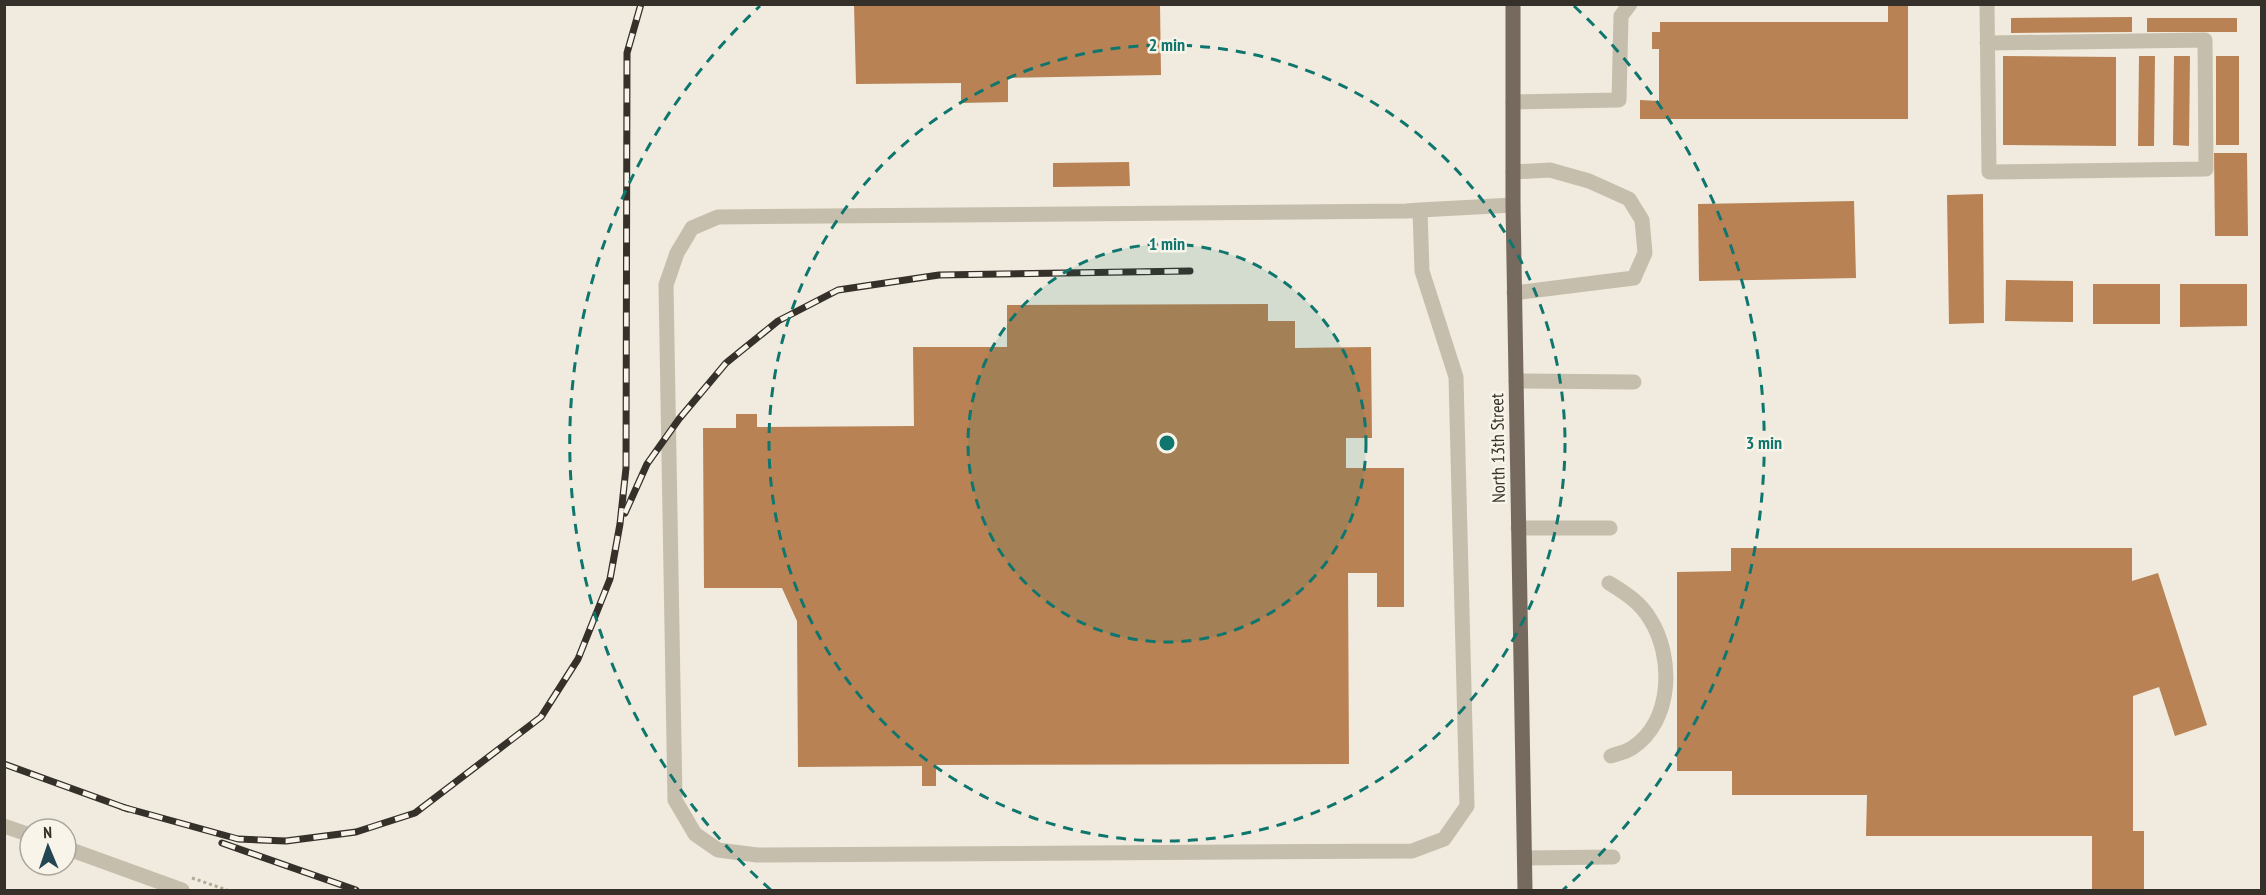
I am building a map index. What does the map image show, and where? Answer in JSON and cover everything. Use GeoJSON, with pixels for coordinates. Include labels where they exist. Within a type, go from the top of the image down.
{"type":"FeatureCollection","features":[{"type":"Feature","properties":{"kind":"main road","name":"North 13th Street"},"geometry":{"type":"LineString","coordinates":[[1513,4],[1514,293],[1526,891]]}},
{"type":"Feature","properties":{"kind":"street"},"geometry":{"type":"LineString","coordinates":[[1513,102],[1619,100],[1621,16],[1630,4]]}},
{"type":"Feature","properties":{"kind":"street"},"geometry":{"type":"LineString","coordinates":[[1987,4],[1987,43],[1989,172],[2206,169],[2205,40],[1987,43]]}},
{"type":"Feature","properties":{"kind":"street"},"geometry":{"type":"LineString","coordinates":[[1513,172],[1550,170],[1589,181],[1629,199],[1642,220],[1645,254],[1634,278],[1514,293]]}},
{"type":"Feature","properties":{"kind":"street"},"geometry":{"type":"LineString","coordinates":[[1420,210],[1422,271],[1456,377],[1467,806],[1444,839],[1412,851],[757,855],[718,850],[695,834],[675,800],[666,285],[677,253],[692,228],[718,217],[1420,210],[1513,205]]}},
{"type":"Feature","properties":{"kind":"street"},"geometry":{"type":"LineString","coordinates":[[1516,381],[1634,382]]}},
{"type":"Feature","properties":{"kind":"street"},"geometry":{"type":"LineString","coordinates":[[1518,528],[1610,528]]}},
{"type":"Feature","properties":{"kind":"street"},"geometry":{"type":"LineString","coordinates":[[1609,583],[1634,599],[1650,618],[1661,642],[1666,674],[1664,699],[1656,721],[1631,749],[1611,756]]}},
{"type":"Feature","properties":{"kind":"street"},"geometry":{"type":"LineString","coordinates":[[78,852],[182,891]]}},
{"type":"Feature","properties":{"kind":"street"},"geometry":{"type":"LineString","coordinates":[[1526,858],[1613,857]]}},
{"type":"Feature","properties":{"kind":"building"},"geometry":{"type":"Polygon","coordinates":[[[854,4],[1160,4],[1161,75],[1008,78],[1008,102],[961,103],[961,83],[856,84],[854,4]]]}},
{"type":"Feature","properties":{"kind":"building"},"geometry":{"type":"Polygon","coordinates":[[[1888,4],[1908,4],[1908,119],[1640,119],[1640,100],[1659,101],[1659,49],[1652,49],[1652,32],[1660,32],[1660,22],[1888,22],[1888,4]]]}},
{"type":"Feature","properties":{"kind":"building"},"geometry":{"type":"Polygon","coordinates":[[[2132,17],[2132,32],[2011,33],[2011,18],[2132,17]]]}},
{"type":"Feature","properties":{"kind":"building"},"geometry":{"type":"Polygon","coordinates":[[[2147,18],[2237,18],[2237,32],[2147,32],[2147,18]]]}},
{"type":"Feature","properties":{"kind":"building"},"geometry":{"type":"Polygon","coordinates":[[[2003,56],[2116,57],[2116,146],[2003,145],[2003,56]]]}},
{"type":"Feature","properties":{"kind":"building"},"geometry":{"type":"Polygon","coordinates":[[[2139,56],[2155,56],[2154,146],[2138,146],[2139,56]]]}},
{"type":"Feature","properties":{"kind":"building"},"geometry":{"type":"Polygon","coordinates":[[[2174,56],[2190,56],[2189,146],[2173,145],[2174,56]]]}},
{"type":"Feature","properties":{"kind":"building"},"geometry":{"type":"Polygon","coordinates":[[[2216,56],[2239,56],[2239,145],[2216,145],[2216,56]]]}},
{"type":"Feature","properties":{"kind":"building"},"geometry":{"type":"Polygon","coordinates":[[[2214,153],[2247,153],[2248,236],[2215,236],[2214,153]]]}},
{"type":"Feature","properties":{"kind":"building"},"geometry":{"type":"Polygon","coordinates":[[[1129,162],[1130,186],[1053,187],[1053,163],[1129,162]]]}},
{"type":"Feature","properties":{"kind":"building"},"geometry":{"type":"Polygon","coordinates":[[[1983,194],[1984,323],[1949,324],[1947,195],[1983,194]]]}},
{"type":"Feature","properties":{"kind":"building"},"geometry":{"type":"Polygon","coordinates":[[[1854,201],[1856,278],[1699,281],[1698,204],[1854,201]]]}},
{"type":"Feature","properties":{"kind":"building"},"geometry":{"type":"Polygon","coordinates":[[[2006,280],[2073,281],[2073,322],[2005,321],[2006,280]]]}},
{"type":"Feature","properties":{"kind":"building"},"geometry":{"type":"Polygon","coordinates":[[[2093,284],[2160,284],[2160,324],[2093,324],[2093,284]]]}},
{"type":"Feature","properties":{"kind":"building"},"geometry":{"type":"Polygon","coordinates":[[[2180,284],[2247,284],[2247,326],[2180,327],[2180,284]]]}},
{"type":"Feature","properties":{"kind":"building"},"geometry":{"type":"Polygon","coordinates":[[[1268,304],[1268,321],[1295,321],[1295,348],[1371,347],[1372,438],[1346,438],[1346,468],[1404,468],[1404,607],[1377,607],[1377,573],[1348,573],[1349,764],[936,765],[936,786],[922,786],[922,766],[798,767],[797,621],[782,588],[704,588],[703,428],[736,428],[736,414],[757,414],[757,427],[914,426],[913,347],[1007,347],[1007,305],[1268,304]]]}},
{"type":"Feature","properties":{"kind":"building"},"geometry":{"type":"Polygon","coordinates":[[[1731,548],[2132,548],[2132,581],[2158,573],[2207,725],[2175,736],[2159,687],[2133,696],[2133,831],[2144,831],[2144,890],[2092,890],[2092,836],[1866,836],[1867,795],[1732,795],[1732,771],[1677,771],[1677,572],[1731,571],[1731,548]]]}},
{"type":"Feature","properties":{"kind":"railway"},"geometry":{"type":"LineString","coordinates":[[122,807],[238,839],[286,841],[356,832],[415,813],[541,717],[578,659],[610,579],[620,524],[626,468],[627,53],[641,4]]}},
{"type":"Feature","properties":{"kind":"railway"},"geometry":{"type":"LineString","coordinates":[[625,513],[647,464],[679,419],[726,363],[778,321],[838,290],[939,275],[1190,271]]}},
{"type":"Feature","properties":{"kind":"railway"},"geometry":{"type":"LineString","coordinates":[[4,764],[128,809]]}},
{"type":"Feature","properties":{"kind":"railway"},"geometry":{"type":"LineString","coordinates":[[222,843],[356,890]]}}]}
